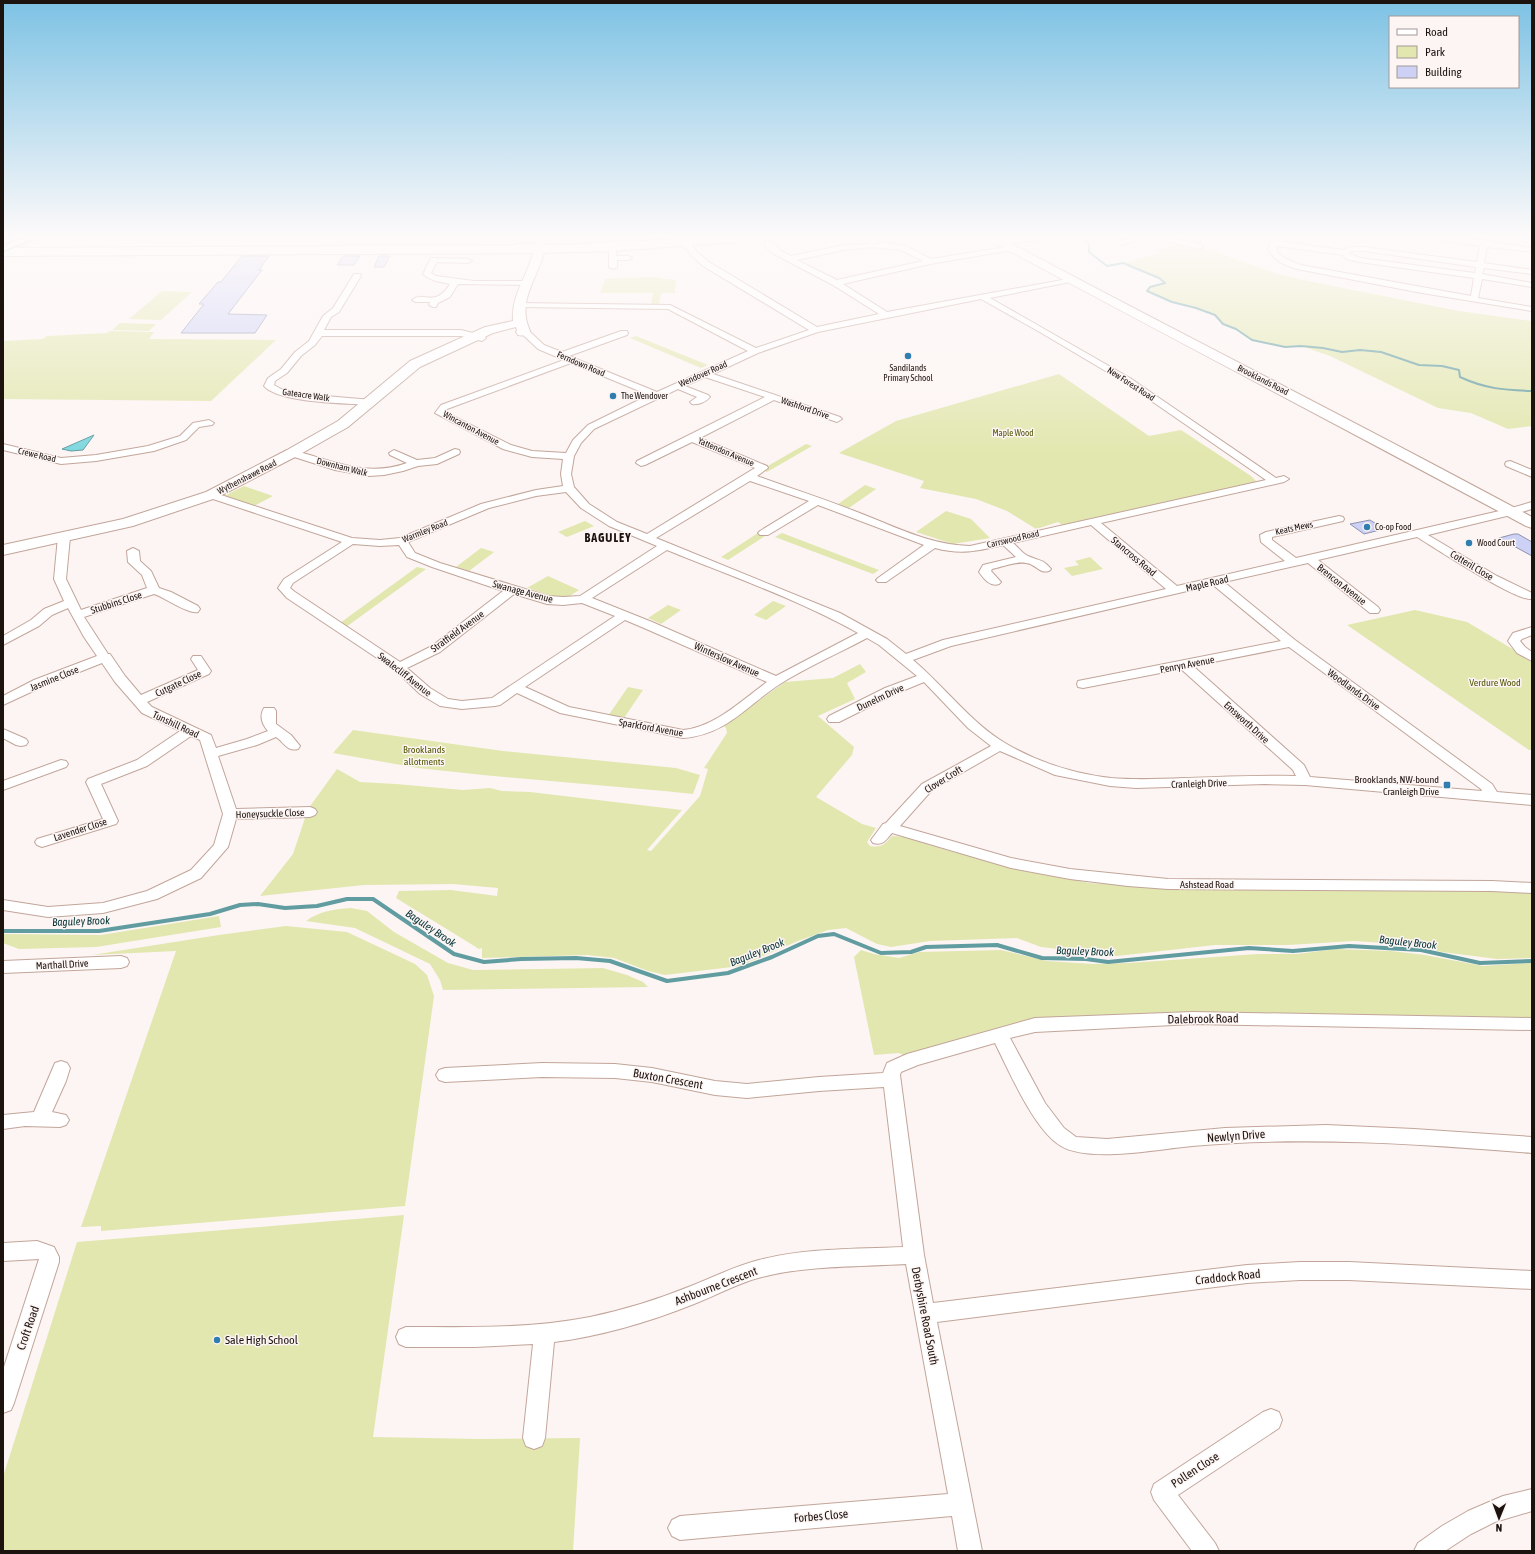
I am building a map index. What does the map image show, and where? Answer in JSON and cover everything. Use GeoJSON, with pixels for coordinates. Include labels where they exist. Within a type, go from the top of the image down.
{"type":"FeatureCollection","features":[{"type":"Feature","properties":{"kind":"main road"},"geometry":{"type":"LineString","coordinates":[[520,311],[522,327]]}},
{"type":"Feature","properties":{"kind":"main road","name":"Brooklands Road"},"geometry":{"type":"LineString","coordinates":[[1129,311],[1348,424],[1532,523]]}},
{"type":"Feature","properties":{"kind":"main road","name":"Wythenshawe Road"},"geometry":{"type":"LineString","coordinates":[[3,550],[127,522],[211,495],[292,453],[343,424],[415,364],[462,342],[522,327]]}},
{"type":"Feature","properties":{"kind":"street","name":"Gateacre Walk"},"geometry":{"type":"LineString","coordinates":[[335,311],[327,316],[319,333],[312,342],[298,354],[287,368],[271,380],[269,386],[281,393],[369,402]]}},
{"type":"Feature","properties":{"kind":"street"},"geometry":{"type":"LineString","coordinates":[[677,311],[755,351]]}},
{"type":"Feature","properties":{"kind":"street"},"geometry":{"type":"LineString","coordinates":[[783,311],[816,330]]}},
{"type":"Feature","properties":{"kind":"street"},"geometry":{"type":"LineString","coordinates":[[879,311],[886,315]]}},
{"type":"Feature","properties":{"kind":"street","name":"Wendover Road"},"geometry":{"type":"LineString","coordinates":[[569,488],[566,474],[569,456],[577,442],[591,427],[656,395],[755,351],[816,330],[910,311]]}},
{"type":"Feature","properties":{"kind":"street","name":"New Forest Road"},"geometry":{"type":"LineString","coordinates":[[1008,311],[1126,380],[1279,480]]}},
{"type":"Feature","properties":{"kind":"street","name":"Ferndown Road"},"geometry":{"type":"LineString","coordinates":[[522,327],[541,347],[656,395]]}},
{"type":"Feature","properties":{"kind":"street"},"geometry":{"type":"LineString","coordinates":[[319,333],[460,333],[478,337]]}},
{"type":"Feature","properties":{"kind":"street"},"geometry":{"type":"LineString","coordinates":[[560,356],[624,333]]}},
{"type":"Feature","properties":{"kind":"street","name":"Wincanton Avenue"},"geometry":{"type":"LineString","coordinates":[[569,456],[532,454],[507,447],[440,413],[444,407],[571,360]]}},
{"type":"Feature","properties":{"kind":"street"},"geometry":{"type":"LineString","coordinates":[[705,374],[773,397]]}},
{"type":"Feature","properties":{"kind":"street"},"geometry":{"type":"LineString","coordinates":[[677,386],[705,397],[695,402]]}},
{"type":"Feature","properties":{"kind":"street","name":"Washford Drive"},"geometry":{"type":"LineString","coordinates":[[773,397],[837,419]]}},
{"type":"Feature","properties":{"kind":"street","name":"Yattendon Avenue"},"geometry":{"type":"LineString","coordinates":[[692,438],[773,397]]}},
{"type":"Feature","properties":{"kind":"street","name":"Crewe Road"},"geometry":{"type":"LineString","coordinates":[[3,447],[61,461],[96,463],[150,450],[183,438],[196,425],[210,423]]}},
{"type":"Feature","properties":{"kind":"street"},"geometry":{"type":"LineString","coordinates":[[641,463],[692,438]]}},
{"type":"Feature","properties":{"kind":"street","name":"Yattendon Avenue"},"geometry":{"type":"LineString","coordinates":[[648,538],[763,468],[692,438]]}},
{"type":"Feature","properties":{"kind":"street","name":"Downham Walk"},"geometry":{"type":"LineString","coordinates":[[292,453],[370,474],[391,473],[416,463],[436,461],[455,452]]}},
{"type":"Feature","properties":{"kind":"street"},"geometry":{"type":"LineString","coordinates":[[394,453],[416,463]]}},
{"type":"Feature","properties":{"kind":"street"},"geometry":{"type":"LineString","coordinates":[[1510,464],[1532,474]]}},
{"type":"Feature","properties":{"kind":"street","name":"Carrswood Road"},"geometry":{"type":"LineString","coordinates":[[749,477],[932,544],[958,550],[970,549],[1279,480]]}},
{"type":"Feature","properties":{"kind":"street"},"geometry":{"type":"LineString","coordinates":[[569,488],[585,506],[598,516],[613,524],[836,616],[882,642],[904,659]]}},
{"type":"Feature","properties":{"kind":"street","name":"Warmley Road"},"geometry":{"type":"LineString","coordinates":[[211,495],[351,541],[380,543],[402,541],[496,503],[536,493],[569,488]]}},
{"type":"Feature","properties":{"kind":"street"},"geometry":{"type":"LineString","coordinates":[[764,533],[817,501]]}},
{"type":"Feature","properties":{"kind":"street","name":"Maple Road"},"geometry":{"type":"LineString","coordinates":[[904,659],[947,642],[1511,512],[1532,505]]}},
{"type":"Feature","properties":{"kind":"street","name":"Keats Mews"},"geometry":{"type":"LineString","coordinates":[[1294,562],[1268,542],[1265,539],[1266,536],[1340,519]]}},
{"type":"Feature","properties":{"kind":"street","name":"Stancross Road"},"geometry":{"type":"LineString","coordinates":[[1092,521],[1175,590]]}},
{"type":"Feature","properties":{"kind":"street","name":"Cotteril Close"},"geometry":{"type":"LineString","coordinates":[[1418,533],[1493,578],[1528,596]]}},
{"type":"Feature","properties":{"kind":"street","name":"Tunshill Road"},"geometry":{"type":"LineString","coordinates":[[64,537],[60,579],[77,615],[90,637],[147,710],[206,738],[212,753],[230,814]]}},
{"type":"Feature","properties":{"kind":"street","name":"Swalecliff Avenue"},"geometry":{"type":"LineString","coordinates":[[351,541],[288,581],[284,588],[291,595],[399,667],[425,691],[445,703],[462,705],[495,702],[624,615]]}},
{"type":"Feature","properties":{"kind":"street","name":"Swanage Avenue"},"geometry":{"type":"LineString","coordinates":[[402,541],[411,556],[512,590],[547,600],[563,601],[583,599],[665,546]]}},
{"type":"Feature","properties":{"kind":"street"},"geometry":{"type":"LineString","coordinates":[[1005,541],[1024,559]]}},
{"type":"Feature","properties":{"kind":"street"},"geometry":{"type":"LineString","coordinates":[[882,580],[932,544]]}},
{"type":"Feature","properties":{"kind":"street","name":"Stubbins Close"},"geometry":{"type":"LineString","coordinates":[[133,551],[134,562],[147,573],[154,590]]}},
{"type":"Feature","properties":{"kind":"street","name":"Brencon Avenue"},"geometry":{"type":"LineString","coordinates":[[1310,558],[1374,610]]}},
{"type":"Feature","properties":{"kind":"street"},"geometry":{"type":"LineString","coordinates":[[995,582],[986,572],[986,567],[1024,559],[1035,561],[1045,569]]}},
{"type":"Feature","properties":{"kind":"street","name":"Woodlands Drive"},"geometry":{"type":"LineString","coordinates":[[1216,581],[1291,643],[1487,787],[1491,796]]}},
{"type":"Feature","properties":{"kind":"street","name":"Stubbins Close"},"geometry":{"type":"LineString","coordinates":[[77,615],[154,590],[167,594],[194,609]]}},
{"type":"Feature","properties":{"kind":"street","name":"Stratfield Avenue"},"geometry":{"type":"LineString","coordinates":[[399,667],[436,649],[512,590]]}},
{"type":"Feature","properties":{"kind":"street","name":"Winterslow Avenue"},"geometry":{"type":"LineString","coordinates":[[583,599],[624,615],[776,681]]}},
{"type":"Feature","properties":{"kind":"street"},"geometry":{"type":"LineString","coordinates":[[3,641],[35,622],[48,612],[71,602]]}},
{"type":"Feature","properties":{"kind":"street"},"geometry":{"type":"LineString","coordinates":[[1532,631],[1517,636],[1514,641],[1521,650],[1532,657]]}},
{"type":"Feature","properties":{"kind":"street"},"geometry":{"type":"LineString","coordinates":[[776,681],[867,633]]}},
{"type":"Feature","properties":{"kind":"street","name":"Penryn Avenue"},"geometry":{"type":"LineString","coordinates":[[1084,684],[1291,643]]}},
{"type":"Feature","properties":{"kind":"street","name":"Jasmine Close"},"geometry":{"type":"LineString","coordinates":[[3,701],[39,683],[106,658]]}},
{"type":"Feature","properties":{"kind":"street","name":"Cutgate Close"},"geometry":{"type":"LineString","coordinates":[[139,701],[205,671],[197,659]]}},
{"type":"Feature","properties":{"kind":"street","name":"Cranleigh Drive"},"geometry":{"type":"LineString","coordinates":[[904,659],[926,677],[973,725],[1000,746],[1037,764],[1060,772],[1110,782],[1144,784],[1265,780],[1306,781],[1532,800]]}},
{"type":"Feature","properties":{"kind":"street","name":"Emsworth Drive"},"geometry":{"type":"LineString","coordinates":[[1184,665],[1298,768],[1306,781]]}},
{"type":"Feature","properties":{"kind":"street","name":"Dunelm Drive"},"geometry":{"type":"LineString","coordinates":[[834,718],[890,690],[926,677]]}},
{"type":"Feature","properties":{"kind":"street","name":"Sparkford Avenue"},"geometry":{"type":"LineString","coordinates":[[516,688],[565,710],[683,734],[696,733],[715,726],[776,681]]}},
{"type":"Feature","properties":{"kind":"street"},"geometry":{"type":"LineString","coordinates":[[269,711],[268,718],[270,725],[276,732],[285,736],[293,746]]}},
{"type":"Feature","properties":{"kind":"street","name":"Lavender Close"},"geometry":{"type":"LineString","coordinates":[[42,842],[111,820],[93,782],[142,763],[191,730]]}},
{"type":"Feature","properties":{"kind":"street"},"geometry":{"type":"LineString","coordinates":[[212,753],[252,742],[276,732]]}},
{"type":"Feature","properties":{"kind":"street"},"geometry":{"type":"LineString","coordinates":[[3,733],[21,742]]}},
{"type":"Feature","properties":{"kind":"street","name":"Clover Croft"},"geometry":{"type":"LineString","coordinates":[[878,840],[888,827],[927,787],[1000,746]]}},
{"type":"Feature","properties":{"kind":"street"},"geometry":{"type":"LineString","coordinates":[[3,786],[61,764]]}},
{"type":"Feature","properties":{"kind":"street","name":"Honeysuckle Close"},"geometry":{"type":"LineString","coordinates":[[230,814],[310,812]]}},
{"type":"Feature","properties":{"kind":"street"},"geometry":{"type":"LineString","coordinates":[[3,905],[48,912],[103,908],[152,895],[196,874],[221,847],[230,814]]}},
{"type":"Feature","properties":{"kind":"street","name":"Ashstead Road"},"geometry":{"type":"LineString","coordinates":[[888,827],[1012,863],[1068,874],[1115,880],[1168,884],[1492,886],[1532,888]]}},
{"type":"Feature","properties":{"kind":"street","name":"Marthall Drive"},"geometry":{"type":"LineString","coordinates":[[3,967],[121,962]]}},
{"type":"Feature","properties":{"kind":"street","name":"Dalebrook Road"},"geometry":{"type":"LineString","coordinates":[[892,1080],[892,1068],[913,1059],[1036,1026],[1193,1018],[1532,1024]]}},
{"type":"Feature","properties":{"kind":"street","name":"Newlyn Drive"},"geometry":{"type":"LineString","coordinates":[[1000,1035],[1046,1119],[1057,1134],[1069,1142],[1107,1147],[1254,1134],[1297,1133],[1375,1135],[1532,1145]]}},
{"type":"Feature","properties":{"kind":"street"},"geometry":{"type":"LineString","coordinates":[[40,1118],[57,1081],[61,1068]]}},
{"type":"Feature","properties":{"kind":"street","name":"Buxton Crescent"},"geometry":{"type":"LineString","coordinates":[[445,1075],[603,1071],[640,1073],[721,1089],[741,1091],[892,1080]]}},
{"type":"Feature","properties":{"kind":"street","name":"Derbyshire Road South"},"geometry":{"type":"LineString","coordinates":[[892,1080],[914,1255],[970,1551]]}},
{"type":"Feature","properties":{"kind":"street"},"geometry":{"type":"LineString","coordinates":[[3,1122],[40,1118],[60,1120]]}},
{"type":"Feature","properties":{"kind":"street","name":"Croft Road"},"geometry":{"type":"LineString","coordinates":[[3,1252],[37,1250],[47,1253],[49,1257],[48,1270],[3,1404]]}},
{"type":"Feature","properties":{"kind":"street","name":"Ashbourne Crescent"},"geometry":{"type":"LineString","coordinates":[[406,1337],[544,1333],[589,1327],[625,1318],[698,1293],[744,1273],[766,1267],[799,1262],[914,1255]]}},
{"type":"Feature","properties":{"kind":"street","name":"Craddock Road"},"geometry":{"type":"LineString","coordinates":[[925,1314],[1246,1274],[1293,1271],[1349,1271],[1532,1280]]}},
{"type":"Feature","properties":{"kind":"street"},"geometry":{"type":"LineString","coordinates":[[534,1438],[544,1333]]}},
{"type":"Feature","properties":{"kind":"street","name":"Pollen Close"},"geometry":{"type":"LineString","coordinates":[[1207,1551],[1162,1492],[1271,1420]]}},
{"type":"Feature","properties":{"kind":"street"},"geometry":{"type":"LineString","coordinates":[[1426,1551],[1442,1538],[1483,1514],[1532,1500]]}},
{"type":"Feature","properties":{"kind":"street","name":"Forbes Close"},"geometry":{"type":"LineString","coordinates":[[680,1528],[961,1504]]}},
{"type":"Feature","properties":{"kind":"green space"},"geometry":{"type":"Polygon","coordinates":[[[139,311],[171,311],[161,320],[129,319],[139,311]]]}},
{"type":"Feature","properties":{"kind":"green space"},"geometry":{"type":"Polygon","coordinates":[[[1203,311],[1457,311],[1532,321],[1532,426],[1508,429],[1471,413],[1438,408],[1330,356],[1301,346],[1285,347],[1252,340],[1236,329],[1223,324],[1215,315],[1203,311]]]}},
{"type":"Feature","properties":{"kind":"green space"},"geometry":{"type":"Polygon","coordinates":[[[120,323],[156,324],[149,331],[112,330],[120,323]]]}},
{"type":"Feature","properties":{"kind":"green space"},"geometry":{"type":"Polygon","coordinates":[[[110,331],[154,332],[149,339],[276,340],[211,401],[3,399],[3,341],[43,339],[47,336],[107,333],[110,331]]]}},
{"type":"Feature","properties":{"kind":"green space"},"geometry":{"type":"Polygon","coordinates":[[[636,336],[708,365],[701,368],[630,338],[636,336]]]}},
{"type":"Feature","properties":{"kind":"green space","name":"Maple Wood"},"geometry":{"type":"Polygon","coordinates":[[[1059,374],[1149,436],[1181,430],[1251,476],[1258,483],[1062,525],[1058,522],[1036,529],[1007,511],[976,499],[920,488],[924,481],[839,453],[896,421],[1059,374]]]}},
{"type":"Feature","properties":{"kind":"green space"},"geometry":{"type":"Polygon","coordinates":[[[806,444],[812,446],[767,472],[765,471],[770,468],[766,467],[806,444]]]}},
{"type":"Feature","properties":{"kind":"green space"},"geometry":{"type":"Polygon","coordinates":[[[865,485],[876,489],[849,508],[838,504],[865,485]]]}},
{"type":"Feature","properties":{"kind":"green space"},"geometry":{"type":"Polygon","coordinates":[[[244,486],[273,496],[254,506],[224,496],[244,486]]]}},
{"type":"Feature","properties":{"kind":"green space"},"geometry":{"type":"Polygon","coordinates":[[[946,511],[971,519],[990,538],[953,544],[916,532],[946,511]]]}},
{"type":"Feature","properties":{"kind":"green space"},"geometry":{"type":"Polygon","coordinates":[[[585,521],[594,526],[567,537],[558,532],[585,521]]]}},
{"type":"Feature","properties":{"kind":"green space"},"geometry":{"type":"Polygon","coordinates":[[[758,533],[765,536],[728,560],[721,557],[758,533]]]}},
{"type":"Feature","properties":{"kind":"green space"},"geometry":{"type":"Polygon","coordinates":[[[782,533],[879,570],[873,574],[775,537],[782,533]]]}},
{"type":"Feature","properties":{"kind":"green space"},"geometry":{"type":"Polygon","coordinates":[[[481,548],[494,552],[469,571],[456,567],[481,548]]]}},
{"type":"Feature","properties":{"kind":"green space"},"geometry":{"type":"Polygon","coordinates":[[[1090,557],[1103,569],[1072,576],[1064,568],[1079,565],[1075,561],[1090,557]]]}},
{"type":"Feature","properties":{"kind":"green space"},"geometry":{"type":"Polygon","coordinates":[[[417,567],[426,569],[346,627],[340,623],[417,567]]]}},
{"type":"Feature","properties":{"kind":"green space"},"geometry":{"type":"Polygon","coordinates":[[[548,576],[579,590],[565,599],[561,599],[527,588],[548,576]]]}},
{"type":"Feature","properties":{"kind":"green space"},"geometry":{"type":"Polygon","coordinates":[[[773,601],[786,606],[766,620],[754,615],[773,601]]]}},
{"type":"Feature","properties":{"kind":"green space"},"geometry":{"type":"Polygon","coordinates":[[[668,605],[681,610],[661,624],[648,618],[668,605]]]}},
{"type":"Feature","properties":{"kind":"green space","name":"Verdure Wood"},"geometry":{"type":"Polygon","coordinates":[[[1415,610],[1467,622],[1521,654],[1532,663],[1532,750],[1529,750],[1347,625],[1415,610]]]}},
{"type":"Feature","properties":{"kind":"green space"},"geometry":{"type":"Polygon","coordinates":[[[860,664],[866,672],[847,683],[855,699],[818,716],[854,747],[852,755],[816,797],[862,824],[876,828],[867,842],[870,846],[883,845],[892,836],[907,837],[953,852],[1089,883],[1169,888],[1473,890],[1532,893],[1532,958],[1497,959],[1442,952],[1413,945],[1354,941],[1288,945],[1215,945],[1117,956],[1041,947],[1017,938],[930,941],[891,947],[877,944],[846,928],[828,930],[740,966],[665,975],[648,971],[614,958],[587,955],[482,958],[482,948],[479,949],[396,898],[399,891],[451,890],[497,896],[498,888],[453,884],[364,885],[260,896],[293,854],[308,809],[337,769],[360,782],[463,790],[490,788],[502,791],[530,792],[682,810],[647,850],[651,851],[700,796],[708,769],[704,768],[727,733],[724,726],[785,682],[833,678],[860,664]]]}},
{"type":"Feature","properties":{"kind":"green space"},"geometry":{"type":"Polygon","coordinates":[[[628,687],[643,690],[624,718],[608,716],[628,687]]]}},
{"type":"Feature","properties":{"kind":"green space","name":"Brooklands allotments"},"geometry":{"type":"Polygon","coordinates":[[[353,730],[503,751],[676,768],[700,775],[693,794],[418,768],[333,753],[353,730]]]}},
{"type":"Feature","properties":{"kind":"green space"},"geometry":{"type":"Polygon","coordinates":[[[351,908],[367,911],[394,932],[448,963],[473,970],[603,968],[627,975],[643,982],[648,987],[443,990],[440,980],[430,964],[355,928],[306,921],[327,911],[351,908]]]}},
{"type":"Feature","properties":{"kind":"green space"},"geometry":{"type":"Polygon","coordinates":[[[219,916],[221,927],[96,947],[19,949],[3,943],[3,934],[101,935],[219,916]]]}},
{"type":"Feature","properties":{"kind":"green space"},"geometry":{"type":"Polygon","coordinates":[[[286,926],[347,932],[415,964],[427,975],[434,996],[405,1206],[101,1231],[101,1226],[81,1227],[176,951],[92,955],[286,926]]]}},
{"type":"Feature","properties":{"kind":"green space"},"geometry":{"type":"Polygon","coordinates":[[[1336,949],[1391,951],[1425,955],[1483,966],[1532,963],[1532,1020],[1062,1020],[908,1055],[899,1053],[874,1055],[854,957],[861,950],[874,954],[899,958],[919,952],[1001,950],[1047,961],[1093,964],[1258,954],[1297,954],[1336,949]]]}},
{"type":"Feature","properties":{"kind":"green space","name":"Sale High School"},"geometry":{"type":"Polygon","coordinates":[[[404,1215],[373,1437],[478,1439],[580,1438],[573,1551],[3,1551],[3,1477],[77,1242],[404,1215]]]}},
{"type":"Feature","properties":{"kind":"water"},"geometry":{"type":"Polygon","coordinates":[[[94,435],[83,450],[71,451],[62,449],[94,435]]]}},
{"type":"Feature","properties":{"kind":"building"},"geometry":{"type":"Polygon","coordinates":[[[199,311],[231,311],[228,314],[267,315],[255,333],[181,333],[199,311]]]}},
{"type":"Feature","properties":{"kind":"building","name":"Co-op Food"},"geometry":{"type":"Polygon","coordinates":[[[1370,520],[1384,529],[1364,534],[1350,524],[1370,520]]]}},
{"type":"Feature","properties":{"kind":"building"},"geometry":{"type":"Polygon","coordinates":[[[1518,534],[1532,542],[1532,556],[1499,538],[1518,534]]]}},
{"type":"Feature","properties":{"kind":"waterway"},"geometry":{"type":"LineString","coordinates":[[1203,311],[1215,315],[1223,324],[1236,329],[1252,340],[1285,347],[1301,346],[1323,348],[1342,352],[1360,350],[1381,352],[1419,365],[1442,366],[1459,370],[1460,377],[1478,384],[1504,389],[1532,391]]}},
{"type":"Feature","properties":{"kind":"waterway","name":"Baguley Brook"},"geometry":{"type":"LineString","coordinates":[[3,931],[99,931],[210,914],[240,905],[258,904],[285,908],[317,906],[347,899],[373,899],[454,954],[484,962],[521,959],[576,958],[610,961],[667,981],[728,973],[772,957],[818,936],[834,934],[881,953],[911,952],[926,947],[997,945],[1042,958],[1086,959],[1108,962],[1249,948],[1293,951],[1349,946],[1421,950],[1480,963],[1532,961]]}},
{"type":"Feature","properties":{"kind":"place","name":"Sandilands Primary School"},"geometry":{"type":"Point","coordinates":[908,356]}},
{"type":"Feature","properties":{"kind":"place","name":"The Wendover"},"geometry":{"type":"Point","coordinates":[613,396]}},
{"type":"Feature","properties":{"kind":"place","name":"Co-op Food"},"geometry":{"type":"Point","coordinates":[1367,527]}},
{"type":"Feature","properties":{"kind":"place","name":"Wood Court"},"geometry":{"type":"Point","coordinates":[1469,543]}},
{"type":"Feature","properties":{"kind":"place","name":"Brooklands, NW-bound Cranleigh Drive"},"geometry":{"type":"Point","coordinates":[1447,785]}},
{"type":"Feature","properties":{"kind":"place","name":"Sale High School"},"geometry":{"type":"Point","coordinates":[217,1340]}},
{"type":"Feature","properties":{"kind":"district","name":"BAGULEY"},"geometry":{"type":"Point","coordinates":[608,538]}}]}
